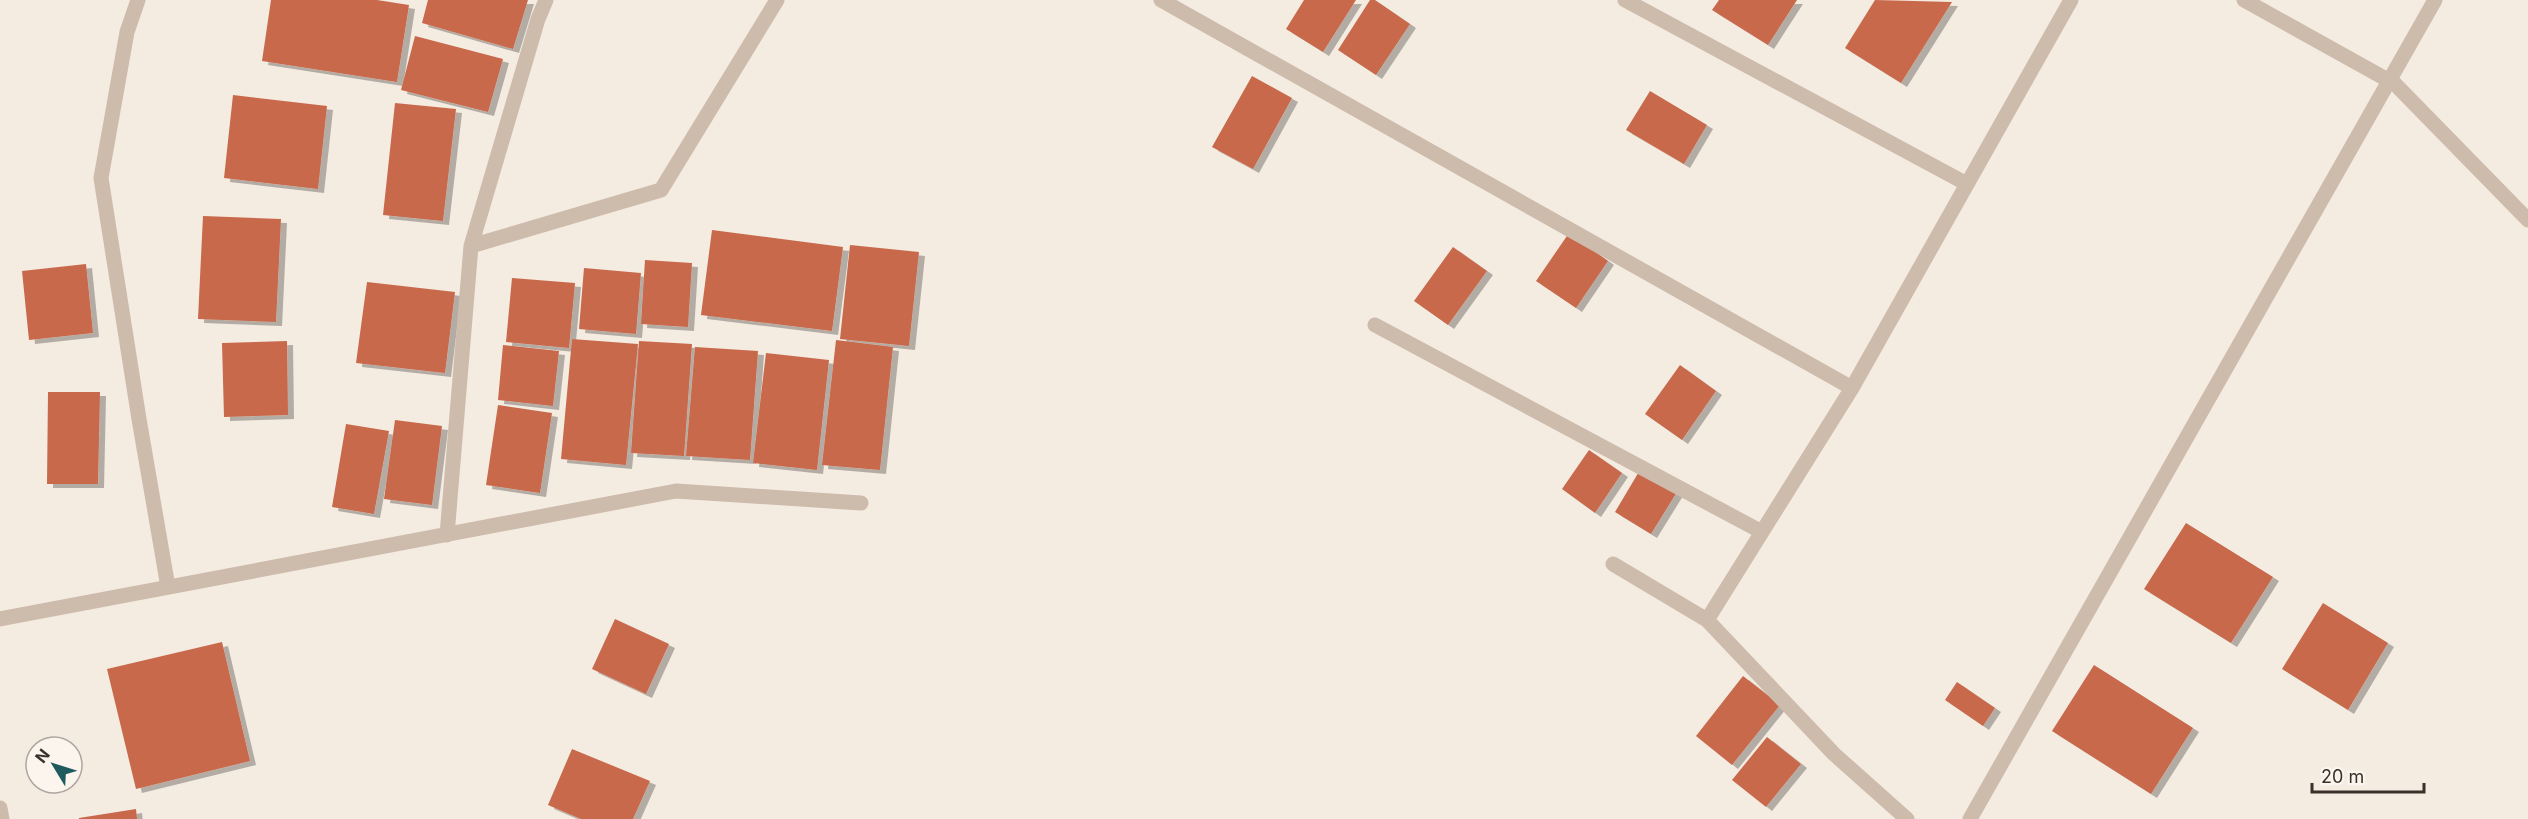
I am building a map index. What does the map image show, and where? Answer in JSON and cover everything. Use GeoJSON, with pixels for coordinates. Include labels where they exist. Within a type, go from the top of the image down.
{"type":"FeatureCollection","features":[{"type":"Feature","properties":{"kind":"street"},"geometry":{"type":"LineString","coordinates":[[138,0],[127,32],[101,178],[168,587]]}},
{"type":"Feature","properties":{"kind":"street"},"geometry":{"type":"LineString","coordinates":[[447,535],[471,246],[538,19],[546,0]]}},
{"type":"Feature","properties":{"kind":"street"},"geometry":{"type":"LineString","coordinates":[[471,246],[662,190],[777,0]]}},
{"type":"Feature","properties":{"kind":"street"},"geometry":{"type":"LineString","coordinates":[[1161,0],[1852,388]]}},
{"type":"Feature","properties":{"kind":"street"},"geometry":{"type":"LineString","coordinates":[[1625,0],[1967,184]]}},
{"type":"Feature","properties":{"kind":"street"},"geometry":{"type":"LineString","coordinates":[[1707,620],[1852,388],[2071,0]]}},
{"type":"Feature","properties":{"kind":"street"},"geometry":{"type":"LineString","coordinates":[[2244,0],[2395,84],[2528,220]]}},
{"type":"Feature","properties":{"kind":"street"},"geometry":{"type":"LineString","coordinates":[[1970,819],[2435,0]]}},
{"type":"Feature","properties":{"kind":"street"},"geometry":{"type":"LineString","coordinates":[[1375,325],[1762,532]]}},
{"type":"Feature","properties":{"kind":"street"},"geometry":{"type":"LineString","coordinates":[[0,619],[676,491],[861,503]]}},
{"type":"Feature","properties":{"kind":"street"},"geometry":{"type":"LineString","coordinates":[[1613,564],[1707,620],[1834,754],[1907,819]]}},
{"type":"Feature","properties":{"kind":"street"},"geometry":{"type":"LineString","coordinates":[[0,808],[2,819]]}},
{"type":"Feature","properties":{"kind":"building"},"geometry":{"type":"Polygon","coordinates":[[[271,0],[377,0],[409,5],[397,82],[262,61],[271,0]]]}},
{"type":"Feature","properties":{"kind":"building"},"geometry":{"type":"Polygon","coordinates":[[[428,0],[528,0],[513,49],[422,23],[428,0]]]}},
{"type":"Feature","properties":{"kind":"building"},"geometry":{"type":"Polygon","coordinates":[[[1304,0],[1356,0],[1323,52],[1286,29],[1304,0]]]}},
{"type":"Feature","properties":{"kind":"building"},"geometry":{"type":"Polygon","coordinates":[[[1370,0],[1375,0],[1410,24],[1376,75],[1338,50],[1370,0]]]}},
{"type":"Feature","properties":{"kind":"building"},"geometry":{"type":"Polygon","coordinates":[[[1719,0],[1797,0],[1768,45],[1712,10],[1719,0]]]}},
{"type":"Feature","properties":{"kind":"building"},"geometry":{"type":"Polygon","coordinates":[[[1875,0],[1952,2],[1901,83],[1845,48],[1875,0]]]}},
{"type":"Feature","properties":{"kind":"building"},"geometry":{"type":"Polygon","coordinates":[[[415,36],[503,59],[488,112],[401,90],[415,36]]]}},
{"type":"Feature","properties":{"kind":"building"},"geometry":{"type":"Polygon","coordinates":[[[1252,76],[1292,98],[1253,169],[1212,147],[1252,76]]]}},
{"type":"Feature","properties":{"kind":"building"},"geometry":{"type":"Polygon","coordinates":[[[1650,91],[1707,125],[1684,164],[1626,130],[1650,91]]]}},
{"type":"Feature","properties":{"kind":"building"},"geometry":{"type":"Polygon","coordinates":[[[233,95],[327,106],[318,189],[224,178],[233,95]]]}},
{"type":"Feature","properties":{"kind":"building"},"geometry":{"type":"Polygon","coordinates":[[[395,103],[456,109],[443,221],[383,215],[395,103]]]}},
{"type":"Feature","properties":{"kind":"building"},"geometry":{"type":"Polygon","coordinates":[[[203,216],[281,219],[276,322],[198,319],[203,216]]]}},
{"type":"Feature","properties":{"kind":"building"},"geometry":{"type":"Polygon","coordinates":[[[712,230],[843,247],[832,331],[701,315],[712,230]]]}},
{"type":"Feature","properties":{"kind":"building"},"geometry":{"type":"Polygon","coordinates":[[[1569,233],[1608,261],[1576,308],[1536,281],[1569,233]]]}},
{"type":"Feature","properties":{"kind":"building"},"geometry":{"type":"Polygon","coordinates":[[[850,245],[919,252],[909,346],[840,339],[850,245]]]}},
{"type":"Feature","properties":{"kind":"building"},"geometry":{"type":"Polygon","coordinates":[[[1453,247],[1487,271],[1448,325],[1414,301],[1453,247]]]}},
{"type":"Feature","properties":{"kind":"building"},"geometry":{"type":"Polygon","coordinates":[[[645,260],[692,263],[688,327],[641,324],[645,260]]]}},
{"type":"Feature","properties":{"kind":"building"},"geometry":{"type":"Polygon","coordinates":[[[86,264],[93,333],[29,340],[22,271],[86,264]]]}},
{"type":"Feature","properties":{"kind":"building"},"geometry":{"type":"Polygon","coordinates":[[[584,268],[641,273],[636,334],[579,329],[584,268]]]}},
{"type":"Feature","properties":{"kind":"building"},"geometry":{"type":"Polygon","coordinates":[[[512,278],[575,283],[569,348],[506,342],[512,278]]]}},
{"type":"Feature","properties":{"kind":"building"},"geometry":{"type":"Polygon","coordinates":[[[367,282],[455,292],[445,373],[356,363],[367,282]]]}},
{"type":"Feature","properties":{"kind":"building"},"geometry":{"type":"Polygon","coordinates":[[[572,339],[638,344],[626,465],[561,459],[572,339]]]}},
{"type":"Feature","properties":{"kind":"building"},"geometry":{"type":"Polygon","coordinates":[[[836,340],[893,347],[880,470],[822,465],[836,340]]]}},
{"type":"Feature","properties":{"kind":"building"},"geometry":{"type":"Polygon","coordinates":[[[287,341],[288,415],[224,417],[222,343],[287,341]]]}},
{"type":"Feature","properties":{"kind":"building"},"geometry":{"type":"Polygon","coordinates":[[[639,341],[692,344],[684,456],[631,453],[639,341]]]}},
{"type":"Feature","properties":{"kind":"building"},"geometry":{"type":"Polygon","coordinates":[[[503,345],[559,351],[553,406],[498,400],[503,345]]]}},
{"type":"Feature","properties":{"kind":"building"},"geometry":{"type":"Polygon","coordinates":[[[695,347],[758,351],[750,460],[686,456],[695,347]]]}},
{"type":"Feature","properties":{"kind":"building"},"geometry":{"type":"Polygon","coordinates":[[[766,353],[829,360],[817,470],[753,463],[766,353]]]}},
{"type":"Feature","properties":{"kind":"building"},"geometry":{"type":"Polygon","coordinates":[[[1680,365],[1716,391],[1682,440],[1645,414],[1680,365]]]}},
{"type":"Feature","properties":{"kind":"building"},"geometry":{"type":"Polygon","coordinates":[[[48,392],[100,392],[98,484],[47,484],[48,392]]]}},
{"type":"Feature","properties":{"kind":"building"},"geometry":{"type":"Polygon","coordinates":[[[498,405],[552,413],[540,493],[486,485],[498,405]]]}},
{"type":"Feature","properties":{"kind":"building"},"geometry":{"type":"Polygon","coordinates":[[[395,420],[442,426],[432,505],[384,499],[395,420]]]}},
{"type":"Feature","properties":{"kind":"building"},"geometry":{"type":"Polygon","coordinates":[[[346,424],[389,431],[374,514],[332,507],[346,424]]]}},
{"type":"Feature","properties":{"kind":"building"},"geometry":{"type":"Polygon","coordinates":[[[1589,450],[1622,473],[1595,513],[1562,489],[1589,450]]]}},
{"type":"Feature","properties":{"kind":"building"},"geometry":{"type":"Polygon","coordinates":[[[1640,470],[1677,492],[1651,534],[1615,512],[1640,470]]]}},
{"type":"Feature","properties":{"kind":"building"},"geometry":{"type":"Polygon","coordinates":[[[2186,523],[2273,577],[2231,643],[2144,589],[2186,523]]]}},
{"type":"Feature","properties":{"kind":"building"},"geometry":{"type":"Polygon","coordinates":[[[2323,603],[2388,643],[2348,710],[2282,669],[2323,603]]]}},
{"type":"Feature","properties":{"kind":"building"},"geometry":{"type":"Polygon","coordinates":[[[615,619],[669,644],[646,694],[592,669],[615,619]]]}},
{"type":"Feature","properties":{"kind":"building"},"geometry":{"type":"Polygon","coordinates":[[[222,642],[250,761],[136,789],[107,669],[222,642]]]}},
{"type":"Feature","properties":{"kind":"building"},"geometry":{"type":"Polygon","coordinates":[[[2094,665],[2193,728],[2151,794],[2052,731],[2094,665]]]}},
{"type":"Feature","properties":{"kind":"building"},"geometry":{"type":"Polygon","coordinates":[[[1743,676],[1780,705],[1732,765],[1696,736],[1743,676]]]}},
{"type":"Feature","properties":{"kind":"building"},"geometry":{"type":"Polygon","coordinates":[[[1957,682],[1995,708],[1983,726],[1945,700],[1957,682]]]}},
{"type":"Feature","properties":{"kind":"building"},"geometry":{"type":"Polygon","coordinates":[[[1767,737],[1801,764],[1766,807],[1732,780],[1767,737]]]}},
{"type":"Feature","properties":{"kind":"building"},"geometry":{"type":"Polygon","coordinates":[[[572,749],[650,781],[633,819],[581,819],[548,805],[572,749]]]}},
{"type":"Feature","properties":{"kind":"building"},"geometry":{"type":"Polygon","coordinates":[[[136,809],[137,819],[79,819],[79,818],[136,809]]]}}]}
